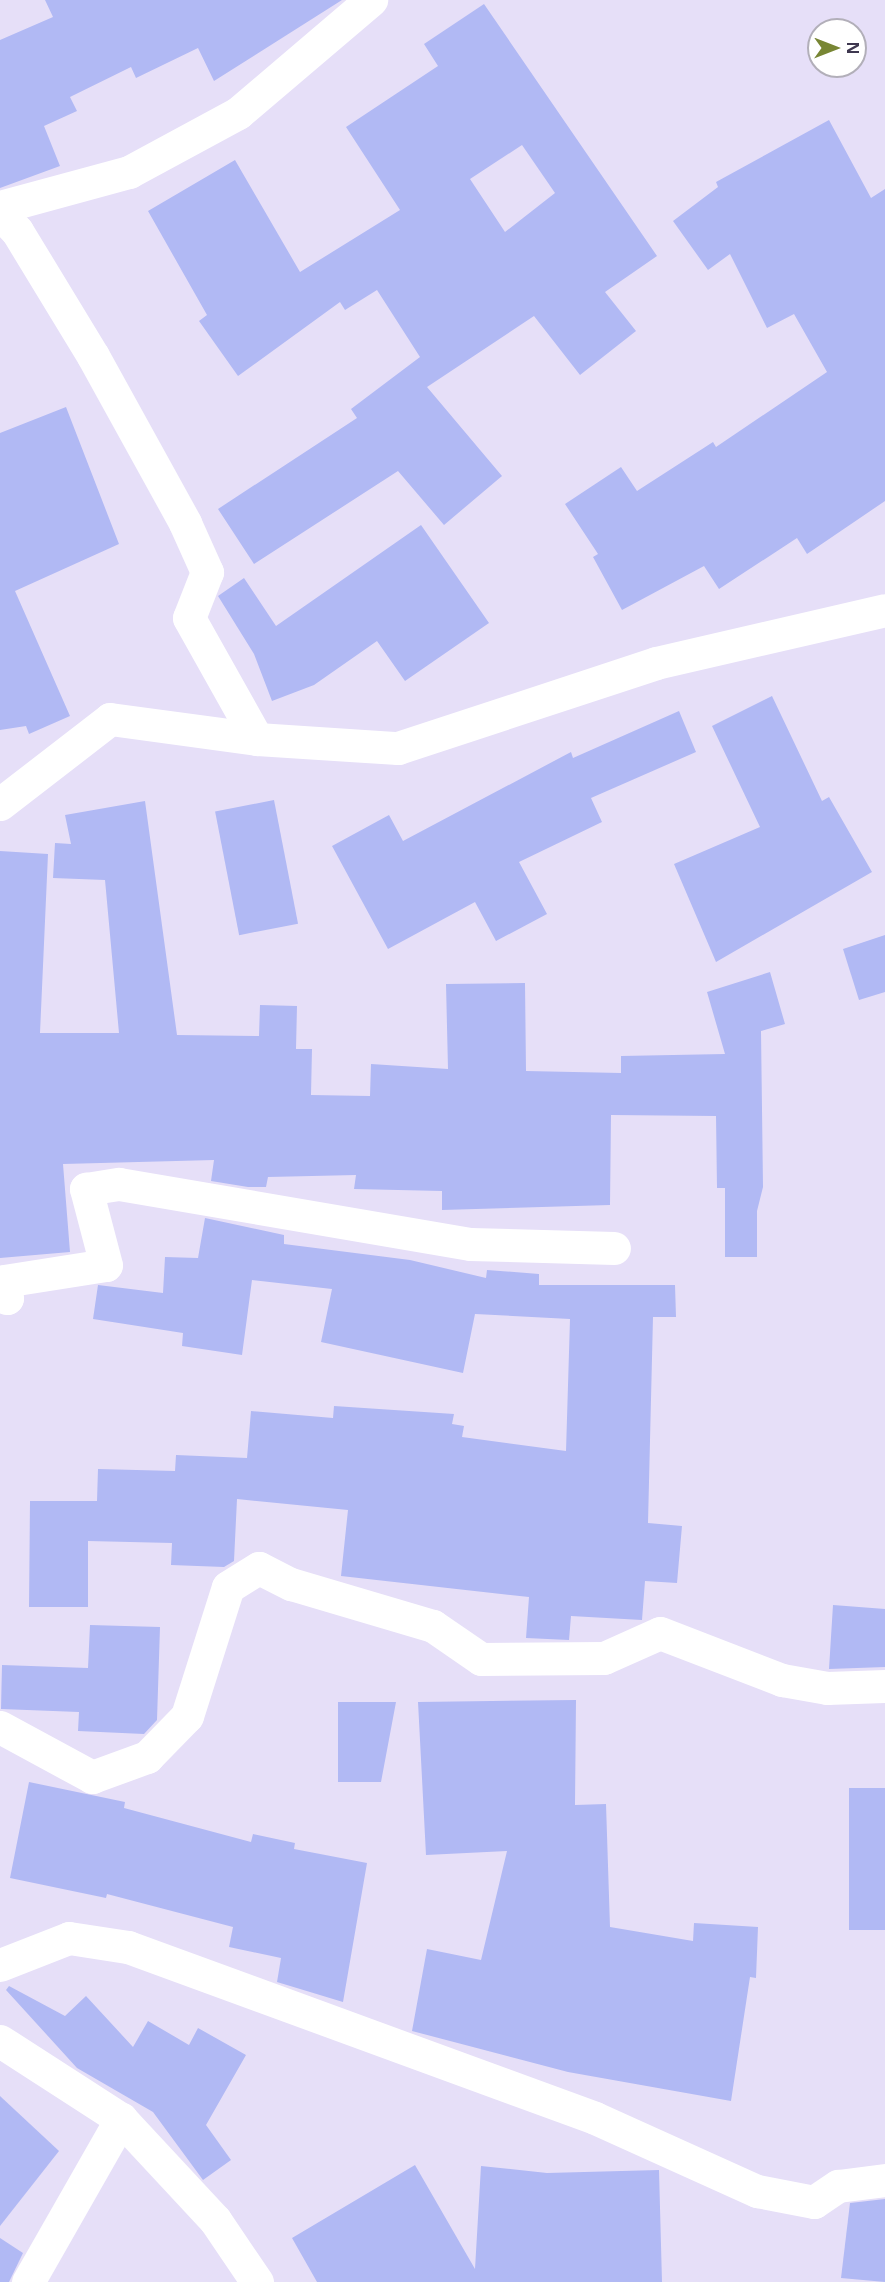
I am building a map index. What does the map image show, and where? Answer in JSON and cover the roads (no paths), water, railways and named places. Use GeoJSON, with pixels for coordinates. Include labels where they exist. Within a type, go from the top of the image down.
{"type":"FeatureCollection","features":[{"type":"Feature","properties":{"kind":"street"},"geometry":{"type":"LineString","coordinates":[[0,207],[129,171],[238,113],[372,0]]}},
{"type":"Feature","properties":{"kind":"street"},"geometry":{"type":"LineString","coordinates":[[0,214],[17,231],[93,356],[185,523],[207,572],[189,618],[257,739]]}},
{"type":"Feature","properties":{"kind":"street"},"geometry":{"type":"LineString","coordinates":[[0,804],[110,719],[257,739],[398,747],[656,663],[885,609]]}},
{"type":"Feature","properties":{"kind":"street"},"geometry":{"type":"LineString","coordinates":[[0,1294],[7,1298],[4,1281],[106,1265],[86,1189],[119,1184],[470,1244],[614,1248]]}},
{"type":"Feature","properties":{"kind":"street"},"geometry":{"type":"LineString","coordinates":[[0,1727],[92,1777],[147,1757],[187,1716],[228,1587],[259,1569],[291,1584],[433,1626],[481,1659],[604,1658],[660,1633],[782,1680],[827,1688],[885,1686]]}},
{"type":"Feature","properties":{"kind":"street"},"geometry":{"type":"LineString","coordinates":[[0,1965],[69,1938],[128,1947],[595,2118],[757,2191],[814,2202],[838,2187],[885,2180]]}},
{"type":"Feature","properties":{"kind":"street"},"geometry":{"type":"LineString","coordinates":[[0,2041],[121,2119],[214,2220],[257,2282]]}},
{"type":"Feature","properties":{"kind":"street"},"geometry":{"type":"LineString","coordinates":[[28,2282],[121,2119]]}}]}
